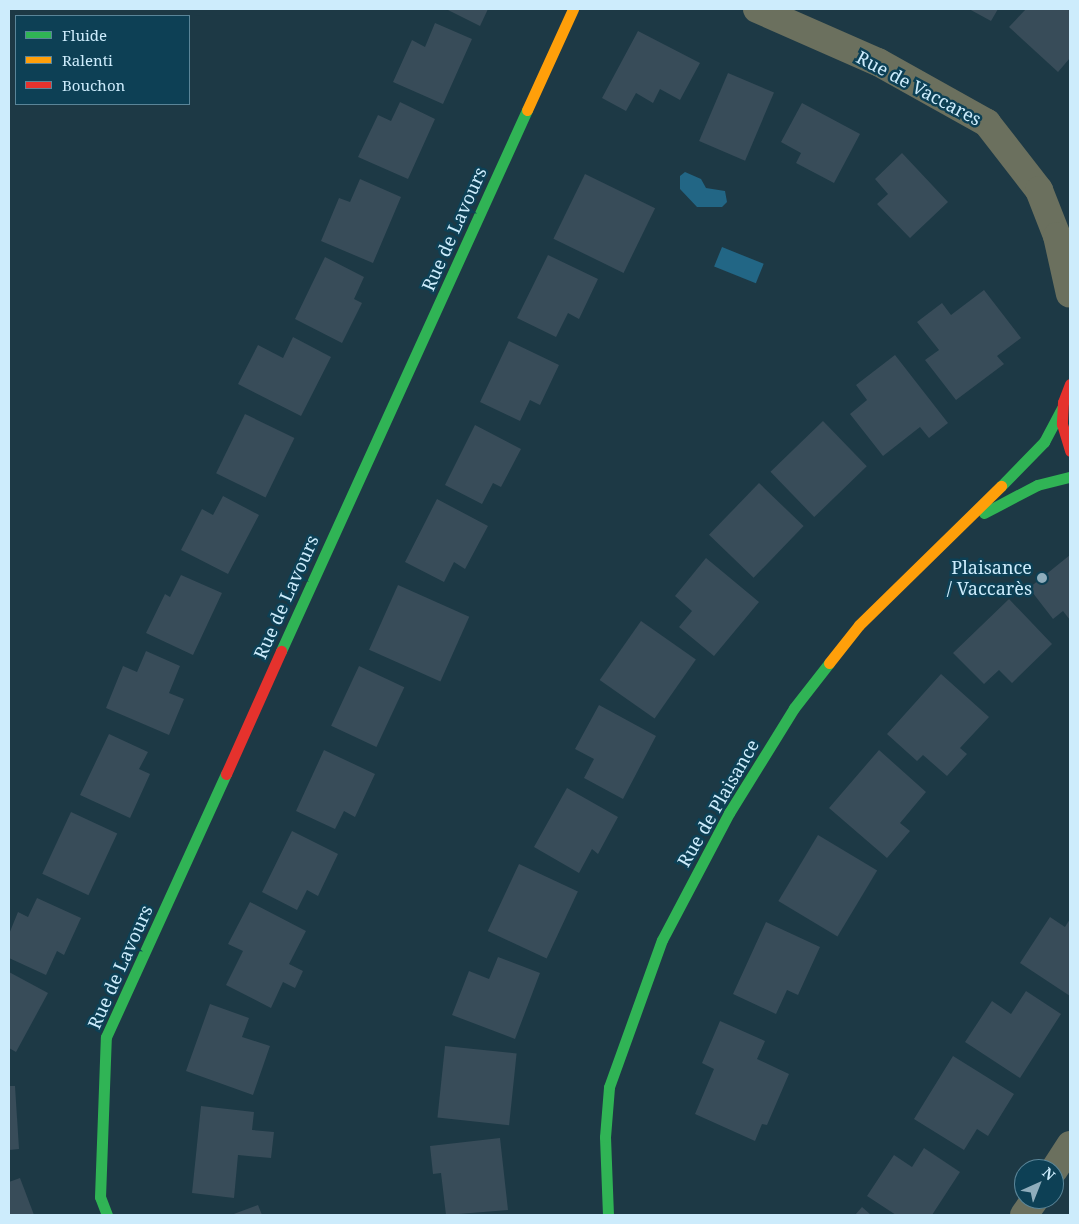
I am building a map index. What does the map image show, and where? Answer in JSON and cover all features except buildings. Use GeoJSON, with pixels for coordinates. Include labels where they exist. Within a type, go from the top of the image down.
{"type":"FeatureCollection","features":[{"type":"Feature","properties":{"kind":"street","name":"Rue de Lavours"},"geometry":{"type":"LineString","coordinates":[[107,1215],[100,1197],[106,1037],[573,9]]}},
{"type":"Feature","properties":{"kind":"street","name":"Rue de Vaccares"},"geometry":{"type":"LineString","coordinates":[[758,9],[878,62],[987,123],[1040,190],[1064,243],[1070,294]]}},
{"type":"Feature","properties":{"kind":"street"},"geometry":{"type":"LineString","coordinates":[[1070,384],[1062,408],[1062,424],[1070,451]]}},
{"type":"Feature","properties":{"kind":"street","name":"Rue de Plaisance"},"geometry":{"type":"LineString","coordinates":[[608,1215],[606,1158],[609,1087],[636,1007],[662,940],[729,813],[794,708],[859,625],[967,522],[988,495],[1044,442],[1062,408]]}},
{"type":"Feature","properties":{"kind":"street","name":"Rue de Plaisance"},"geometry":{"type":"LineString","coordinates":[[967,522],[1037,485],[1070,477]]}},
{"type":"Feature","properties":{"kind":"street"},"geometry":{"type":"LineString","coordinates":[[1061,1159],[1070,1145]]}},
{"type":"Feature","properties":{"kind":"street","name":"Rue de Plaisance"},"geometry":{"type":"LineString","coordinates":[[606,1158],[620,1199]]}},
{"type":"Feature","properties":{"kind":"water"},"geometry":{"type":"Polygon","coordinates":[[[685,172],[701,179],[706,188],[725,191],[727,202],[722,207],[697,207],[680,189],[680,176],[685,172]]]}},
{"type":"Feature","properties":{"kind":"water"},"geometry":{"type":"Polygon","coordinates":[[[722,247],[764,264],[756,283],[714,266],[722,247]]]}},
{"type":"Feature","properties":{"kind":"traffic: fast"},"geometry":{"type":"LineString","coordinates":[[281,651],[527,110]]}},
{"type":"Feature","properties":{"kind":"traffic: fast"},"geometry":{"type":"LineString","coordinates":[[1001,486],[1044,442],[1062,408]]}},
{"type":"Feature","properties":{"kind":"traffic: fast"},"geometry":{"type":"LineString","coordinates":[[984,513],[1037,485],[1070,477]]}},
{"type":"Feature","properties":{"kind":"traffic: fast"},"geometry":{"type":"LineString","coordinates":[[608,1215],[605,1137],[609,1087],[662,940],[729,813],[794,708],[829,663]]}},
{"type":"Feature","properties":{"kind":"traffic: fast"},"geometry":{"type":"LineString","coordinates":[[107,1215],[100,1197],[106,1037],[226,774]]}},
{"type":"Feature","properties":{"kind":"traffic: slow"},"geometry":{"type":"LineString","coordinates":[[527,110],[573,9]]}},
{"type":"Feature","properties":{"kind":"traffic: slow"},"geometry":{"type":"LineString","coordinates":[[829,663],[859,625],[1001,486]]}},
{"type":"Feature","properties":{"kind":"traffic: jam"},"geometry":{"type":"LineString","coordinates":[[1070,384],[1063,402],[1062,424],[1070,451]]}},
{"type":"Feature","properties":{"kind":"traffic: jam"},"geometry":{"type":"LineString","coordinates":[[226,774],[281,651]]}},
{"type":"Feature","properties":{"kind":"place","name":"Plaisance / Vaccarès"},"geometry":{"type":"Point","coordinates":[1042,578]}}]}
